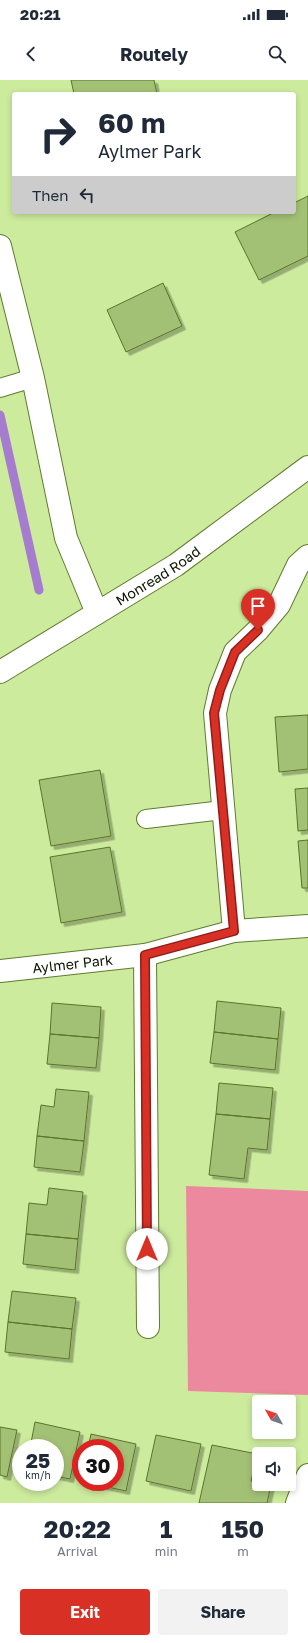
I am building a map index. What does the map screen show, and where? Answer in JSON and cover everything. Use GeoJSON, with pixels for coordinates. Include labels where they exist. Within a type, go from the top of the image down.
{"type":"FeatureCollection","features":[{"type":"Feature","properties":{"kind":"street"},"geometry":{"type":"LineString","coordinates":[[0,246],[33,378],[66,538],[96,613]]}},
{"type":"Feature","properties":{"kind":"street","name":"Monread Road"},"geometry":{"type":"LineString","coordinates":[[0,672],[176,565],[308,467]]}},
{"type":"Feature","properties":{"kind":"street"},"geometry":{"type":"LineString","coordinates":[[234,931],[214,713],[220,690],[235,652],[258,630],[279,604],[298,565],[308,556]]}},
{"type":"Feature","properties":{"kind":"street","name":"Aylmer Park"},"geometry":{"type":"LineString","coordinates":[[0,971],[145,955],[234,931],[308,926]]}},
{"type":"Feature","properties":{"kind":"street"},"geometry":{"type":"LineString","coordinates":[[145,955],[148,1327]]}},
{"type":"Feature","properties":{"kind":"street"},"geometry":{"type":"LineString","coordinates":[[297,1503],[308,1475]]}},
{"type":"Feature","properties":{"kind":"lane"},"geometry":{"type":"LineString","coordinates":[[0,388],[33,378]]}},
{"type":"Feature","properties":{"kind":"lane"},"geometry":{"type":"LineString","coordinates":[[146,819],[223,810]]}},
{"type":"Feature","properties":{"kind":"shaded area"},"geometry":{"type":"Polygon","coordinates":[[[186,1186],[308,1191],[308,1395],[188,1391],[186,1186]]]}},
{"type":"Feature","properties":{"kind":"building"},"geometry":{"type":"Polygon","coordinates":[[[71,80],[154,80],[157,92],[74,92],[71,80]]]}},
{"type":"Feature","properties":{"kind":"building"},"geometry":{"type":"Polygon","coordinates":[[[308,196],[308,256],[259,280],[235,232],[271,214],[296,214],[296,202],[308,196]]]}},
{"type":"Feature","properties":{"kind":"building"},"geometry":{"type":"Polygon","coordinates":[[[163,283],[182,326],[126,352],[107,310],[163,283]]]}},
{"type":"Feature","properties":{"kind":"building"},"geometry":{"type":"Polygon","coordinates":[[[308,715],[308,769],[279,772],[275,717],[308,715]]]}},
{"type":"Feature","properties":{"kind":"building"},"geometry":{"type":"Polygon","coordinates":[[[100,770],[111,836],[51,846],[39,780],[100,770]]]}},
{"type":"Feature","properties":{"kind":"building"},"geometry":{"type":"Polygon","coordinates":[[[308,788],[308,830],[298,831],[295,789],[308,788]]]}},
{"type":"Feature","properties":{"kind":"building"},"geometry":{"type":"Polygon","coordinates":[[[308,840],[308,888],[302,888],[298,841],[308,840]]]}},
{"type":"Feature","properties":{"kind":"building"},"geometry":{"type":"Polygon","coordinates":[[[110,847],[122,912],[61,923],[50,857],[110,847]]]}},
{"type":"Feature","properties":{"kind":"building"},"geometry":{"type":"Polygon","coordinates":[[[217,1001],[281,1008],[278,1039],[214,1032],[217,1001]]]}},
{"type":"Feature","properties":{"kind":"building"},"geometry":{"type":"Polygon","coordinates":[[[52,1003],[101,1007],[99,1038],[50,1034],[52,1003]]]}},
{"type":"Feature","properties":{"kind":"building"},"geometry":{"type":"Polygon","coordinates":[[[214,1032],[278,1039],[275,1070],[210,1063],[214,1032]]]}},
{"type":"Feature","properties":{"kind":"building"},"geometry":{"type":"Polygon","coordinates":[[[50,1034],[99,1038],[96,1068],[47,1064],[50,1034]]]}},
{"type":"Feature","properties":{"kind":"building"},"geometry":{"type":"Polygon","coordinates":[[[219,1083],[273,1088],[270,1119],[216,1114],[219,1083]]]}},
{"type":"Feature","properties":{"kind":"building"},"geometry":{"type":"Polygon","coordinates":[[[56,1089],[89,1092],[84,1141],[37,1136],[41,1105],[54,1107],[56,1089]]]}},
{"type":"Feature","properties":{"kind":"building"},"geometry":{"type":"Polygon","coordinates":[[[216,1114],[270,1119],[267,1150],[248,1148],[244,1179],[209,1175],[216,1114]]]}},
{"type":"Feature","properties":{"kind":"building"},"geometry":{"type":"Polygon","coordinates":[[[37,1136],[84,1141],[80,1172],[34,1167],[37,1136]]]}},
{"type":"Feature","properties":{"kind":"building"},"geometry":{"type":"Polygon","coordinates":[[[49,1188],[83,1192],[78,1239],[26,1234],[29,1203],[47,1205],[49,1188]]]}},
{"type":"Feature","properties":{"kind":"building"},"geometry":{"type":"Polygon","coordinates":[[[26,1234],[78,1239],[75,1270],[23,1264],[26,1234]]]}},
{"type":"Feature","properties":{"kind":"building"},"geometry":{"type":"Polygon","coordinates":[[[12,1291],[76,1298],[72,1329],[8,1322],[12,1291]]]}},
{"type":"Feature","properties":{"kind":"building"},"geometry":{"type":"Polygon","coordinates":[[[8,1322],[72,1329],[69,1359],[5,1352],[8,1322]]]}},
{"type":"Feature","properties":{"kind":"building"},"geometry":{"type":"Polygon","coordinates":[[[35,1422],[80,1432],[79,1439],[72,1439],[72,1470],[70,1479],[64,1478],[64,1439],[32,1439],[35,1422]]]}},
{"type":"Feature","properties":{"kind":"building"},"geometry":{"type":"Polygon","coordinates":[[[0,1427],[17,1430],[15,1439],[12,1439],[12,1454],[7,1477],[0,1475],[0,1427]]]}},
{"type":"Feature","properties":{"kind":"building"},"geometry":{"type":"Polygon","coordinates":[[[91,1434],[114,1439],[90,1439],[91,1434]]]}},
{"type":"Feature","properties":{"kind":"building"},"geometry":{"type":"Polygon","coordinates":[[[156,1435],[201,1444],[191,1491],[146,1481],[156,1435]]]}},
{"type":"Feature","properties":{"kind":"building"},"geometry":{"type":"Polygon","coordinates":[[[124,1441],[136,1444],[126,1491],[124,1491],[124,1441]]]}},
{"type":"Feature","properties":{"kind":"building"},"geometry":{"type":"Polygon","coordinates":[[[212,1445],[252,1453],[252,1491],[270,1491],[267,1503],[199,1503],[212,1445]]]}},
{"type":"Feature","properties":{"kind":"waterway"},"geometry":{"type":"LineString","coordinates":[[0,415],[39,590]]}},
{"type":"Feature","properties":{"kind":"route"},"geometry":{"type":"LineString","coordinates":[[147,1249],[145,955],[234,931],[214,713],[220,690],[235,652],[258,630]]}}]}
